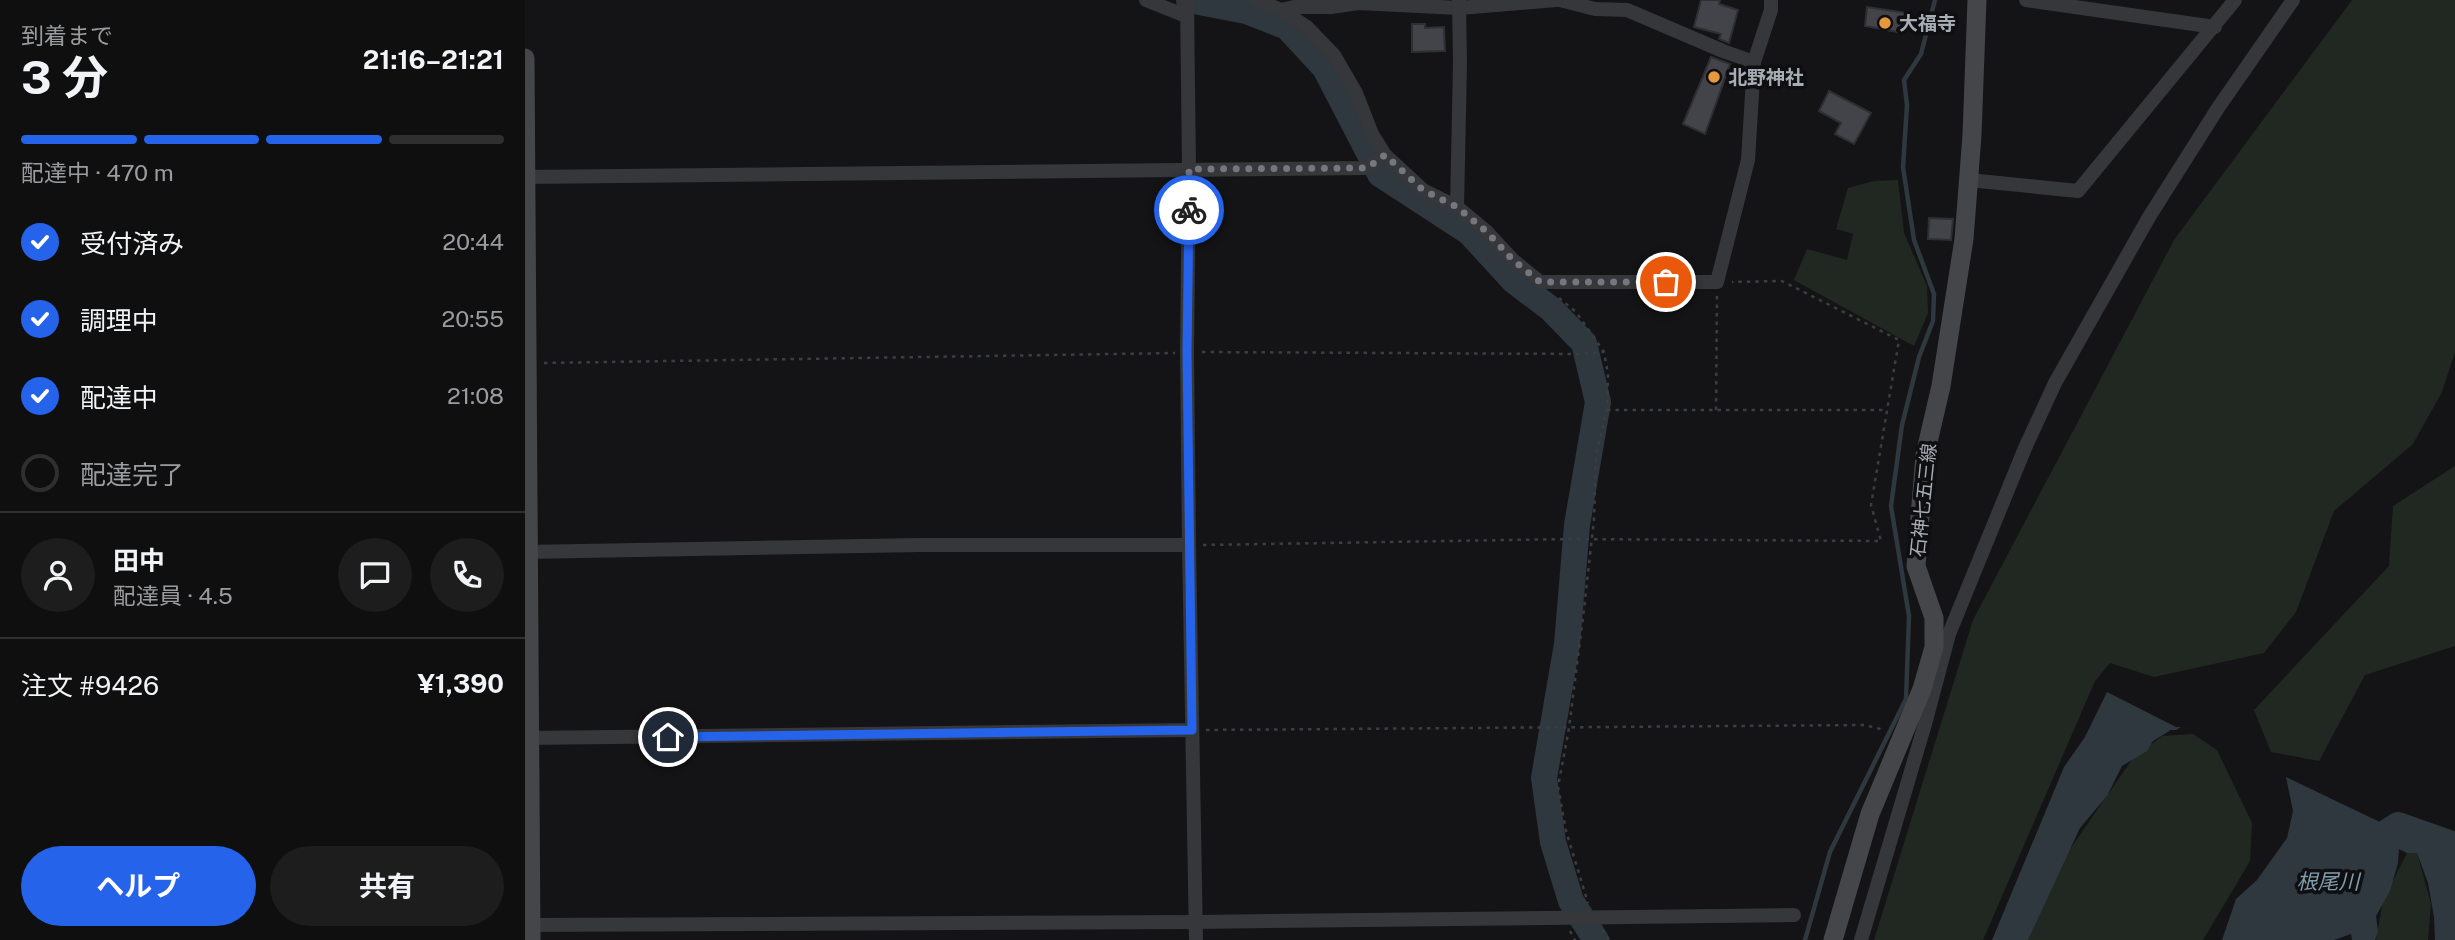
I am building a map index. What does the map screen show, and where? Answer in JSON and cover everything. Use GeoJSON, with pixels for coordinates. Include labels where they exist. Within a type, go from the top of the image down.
{"type":"FeatureCollection","features":[{"type":"Feature","properties":{"kind":"main road","name":"石神七五三線"},"geometry":{"type":"LineString","coordinates":[[1832,940],[1870,814],[1922,689],[1934,648],[1934,618],[1916,566],[1925,456],[1941,386],[1964,240],[1977,0]]}},
{"type":"Feature","properties":{"kind":"main road"},"geometry":{"type":"LineString","coordinates":[[525,58],[529,930]]}},
{"type":"Feature","properties":{"kind":"street"},"geometry":{"type":"LineString","coordinates":[[1146,0],[1186,16]]}},
{"type":"Feature","properties":{"kind":"street"},"geometry":{"type":"LineString","coordinates":[[1187,0],[1187,352],[1196,940]]}},
{"type":"Feature","properties":{"kind":"street"},"geometry":{"type":"LineString","coordinates":[[1257,0],[1281,10],[1307,27],[1334,55],[1356,93],[1383,156],[1423,190],[1457,207],[1540,282],[1717,282],[1748,160],[1754,62],[1771,10],[1771,0]]}},
{"type":"Feature","properties":{"kind":"street"},"geometry":{"type":"LineString","coordinates":[[1281,10],[1294,6],[1359,3],[1459,4],[1558,0],[1595,9],[1627,10],[1754,62]]}},
{"type":"Feature","properties":{"kind":"street"},"geometry":{"type":"LineString","coordinates":[[2026,0],[2215,27]]}},
{"type":"Feature","properties":{"kind":"street"},"geometry":{"type":"LineString","coordinates":[[1969,180],[2078,191],[2235,0]]}},
{"type":"Feature","properties":{"kind":"street"},"geometry":{"type":"LineString","coordinates":[[1861,940],[1949,634],[2025,448],[2055,383],[2149,217],[2218,108],[2293,0]]}},
{"type":"Feature","properties":{"kind":"street"},"geometry":{"type":"LineString","coordinates":[[1457,207],[1459,4]]}},
{"type":"Feature","properties":{"kind":"street"},"geometry":{"type":"LineString","coordinates":[[526,177],[1367,168],[1383,156]]}},
{"type":"Feature","properties":{"kind":"street"},"geometry":{"type":"LineString","coordinates":[[527,552],[921,545],[1189,545]]}},
{"type":"Feature","properties":{"kind":"street"},"geometry":{"type":"LineString","coordinates":[[528,738],[1192,730]]}},
{"type":"Feature","properties":{"kind":"street"},"geometry":{"type":"LineString","coordinates":[[529,930],[1794,915]]}},
{"type":"Feature","properties":{"kind":"path"},"geometry":{"type":"LineString","coordinates":[[1189,545],[1590,540],[1881,541],[1871,505],[1899,340],[1781,281],[1717,282],[1716,410]]}},
{"type":"Feature","properties":{"kind":"path"},"geometry":{"type":"LineString","coordinates":[[1540,282],[1576,312],[1604,352],[1608,374],[1607,410],[1597,454],[1594,519],[1569,729],[1558,787],[1566,831],[1593,916]]}},
{"type":"Feature","properties":{"kind":"path"},"geometry":{"type":"LineString","coordinates":[[526,363],[1187,352],[1604,352]]}},
{"type":"Feature","properties":{"kind":"path"},"geometry":{"type":"LineString","coordinates":[[1607,410],[1886,410]]}},
{"type":"Feature","properties":{"kind":"path"},"geometry":{"type":"LineString","coordinates":[[1192,730],[1864,725],[1902,734]]}},
{"type":"Feature","properties":{"kind":"shaded area"},"geometry":{"type":"Polygon","coordinates":[[[2352,0],[2455,0],[2455,352],[2442,392],[2413,444],[2334,511],[2296,612],[2264,653],[2154,677],[2110,663],[2095,681],[1983,940],[1874,940],[1973,620],[2174,240],[2352,0]]]}},
{"type":"Feature","properties":{"kind":"shaded area"},"geometry":{"type":"Polygon","coordinates":[[[1898,180],[1904,233],[1927,286],[1928,313],[1914,346],[1794,280],[1807,249],[1847,260],[1853,234],[1836,229],[1848,188],[1874,181],[1898,180]]]}},
{"type":"Feature","properties":{"kind":"shaded area"},"geometry":{"type":"Polygon","coordinates":[[[2455,466],[2455,646],[2365,675],[2319,761],[2271,752],[2254,710],[2389,566],[2393,506],[2455,466]]]}},
{"type":"Feature","properties":{"kind":"shaded area"},"geometry":{"type":"Polygon","coordinates":[[[2193,734],[2217,750],[2252,823],[2250,861],[2203,940],[2028,940],[2064,858],[2133,758],[2162,736],[2193,734]]]}},
{"type":"Feature","properties":{"kind":"shaded area"},"geometry":{"type":"Polygon","coordinates":[[[2407,853],[2417,853],[2431,904],[2428,940],[2376,940],[2383,901],[2407,853]]]}},
{"type":"Feature","properties":{"kind":"water"},"geometry":{"type":"Polygon","coordinates":[[[2107,692],[2176,727],[2181,727],[2153,741],[2147,751],[2122,766],[2107,796],[2080,828],[2028,940],[1992,940],[2064,767],[2085,737],[2107,692]]]}},
{"type":"Feature","properties":{"kind":"water","name":"根尾川"},"geometry":{"type":"Polygon","coordinates":[[[2286,777],[2455,858],[2455,940],[2435,940],[2428,883],[2417,853],[2407,853],[2399,849],[2390,891],[2376,916],[2378,932],[2375,940],[2352,940],[2351,934],[2334,940],[2222,940],[2236,899],[2257,880],[2287,838],[2293,811],[2286,777]]]}},
{"type":"Feature","properties":{"kind":"building"},"geometry":{"type":"Polygon","coordinates":[[[1701,0],[1720,0],[1719,4],[1738,10],[1729,43],[1719,39],[1721,34],[1694,27],[1701,0]]]}},
{"type":"Feature","properties":{"kind":"building","name":"大福寺"},"geometry":{"type":"Polygon","coordinates":[[[1867,7],[1907,13],[1903,33],[1865,26],[1867,7]]]}},
{"type":"Feature","properties":{"kind":"building"},"geometry":{"type":"Polygon","coordinates":[[[1412,24],[1425,24],[1425,28],[1444,27],[1445,51],[1412,52],[1412,24]]]}},
{"type":"Feature","properties":{"kind":"building","name":"北野神社"},"geometry":{"type":"Polygon","coordinates":[[[1711,57],[1730,64],[1705,134],[1683,124],[1711,57]]]}},
{"type":"Feature","properties":{"kind":"building"},"geometry":{"type":"Polygon","coordinates":[[[1829,91],[1871,113],[1854,144],[1835,134],[1841,123],[1819,111],[1829,91]]]}},
{"type":"Feature","properties":{"kind":"building"},"geometry":{"type":"Polygon","coordinates":[[[1929,218],[1953,219],[1951,240],[1928,239],[1929,218]]]}},
{"type":"Feature","properties":{"kind":"waterway"},"geometry":{"type":"LineString","coordinates":[[1189,0],[1246,11],[1287,27],[1325,68],[1380,174],[1469,232],[1514,281],[1551,309],[1584,343],[1598,402],[1577,525],[1567,644],[1544,778],[1553,842],[1571,901],[1596,940]]}},
{"type":"Feature","properties":{"kind":"waterway"},"geometry":{"type":"LineString","coordinates":[[1805,940],[1830,852],[1906,699],[1909,616],[1891,506],[1902,425],[1919,357],[1933,321],[1934,294],[1914,240],[1903,167],[1907,105],[1904,80],[1921,54],[1935,0]]}},
{"type":"Feature","properties":{"kind":"waterway","name":"根尾川"},"geometry":{"type":"LineString","coordinates":[[2364,847],[2398,825],[2455,845]]}},
{"type":"Feature","properties":{"kind":"way so far"},"geometry":{"type":"LineString","coordinates":[[1189,210],[1189,169],[1367,168],[1385,155],[1423,190],[1457,207],[1540,282],[1666,282]]}},
{"type":"Feature","properties":{"kind":"place","name":"大福寺"},"geometry":{"type":"Point","coordinates":[1885,23]}},
{"type":"Feature","properties":{"kind":"place","name":"北野神社"},"geometry":{"type":"Point","coordinates":[1714,77]}},
{"type":"Feature","properties":{"kind":"route"},"geometry":{"type":"LineString","coordinates":[[668,737],[1192,730],[1187,352],[1189,210]]}}]}
